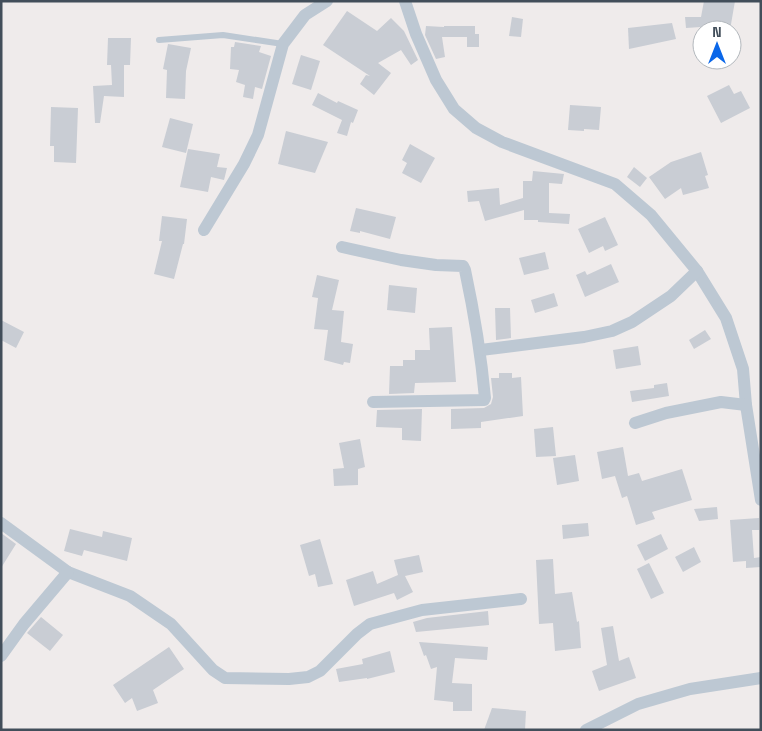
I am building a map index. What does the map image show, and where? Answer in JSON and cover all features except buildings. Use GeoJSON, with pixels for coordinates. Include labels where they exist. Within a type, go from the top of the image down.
{"type":"FeatureCollection","features":[{"type":"Feature","properties":{"kind":"street"},"geometry":{"type":"LineString","coordinates":[[204,230],[244,164],[258,135],[282,44],[305,15],[327,1]]}},
{"type":"Feature","properties":{"kind":"street"},"geometry":{"type":"LineString","coordinates":[[405,1],[416,34],[436,80],[454,109],[476,128],[502,142],[615,184],[651,215],[697,271],[726,318],[743,369],[746,405],[758,457],[761,500]]}},
{"type":"Feature","properties":{"kind":"street"},"geometry":{"type":"LineString","coordinates":[[342,247],[401,260],[436,265],[463,266],[466,270],[481,350],[484,400],[373,402]]}},
{"type":"Feature","properties":{"kind":"street"},"geometry":{"type":"LineString","coordinates":[[481,350],[584,337],[612,331],[632,322],[671,296],[697,271]]}},
{"type":"Feature","properties":{"kind":"street"},"geometry":{"type":"LineString","coordinates":[[635,423],[666,413],[721,402],[746,405]]}},
{"type":"Feature","properties":{"kind":"street"},"geometry":{"type":"LineString","coordinates":[[1,523],[68,572],[130,596],[171,624],[213,670],[225,678],[289,679],[308,677],[320,671],[357,634],[370,624],[422,610],[520,599]]}},
{"type":"Feature","properties":{"kind":"street"},"geometry":{"type":"LineString","coordinates":[[1,656],[24,624],[68,572]]}},
{"type":"Feature","properties":{"kind":"street"},"geometry":{"type":"LineString","coordinates":[[586,730],[638,704],[690,690],[761,678]]}},
{"type":"Feature","properties":{"kind":"lane"},"geometry":{"type":"LineString","coordinates":[[159,40],[223,35],[282,44]]}}]}
